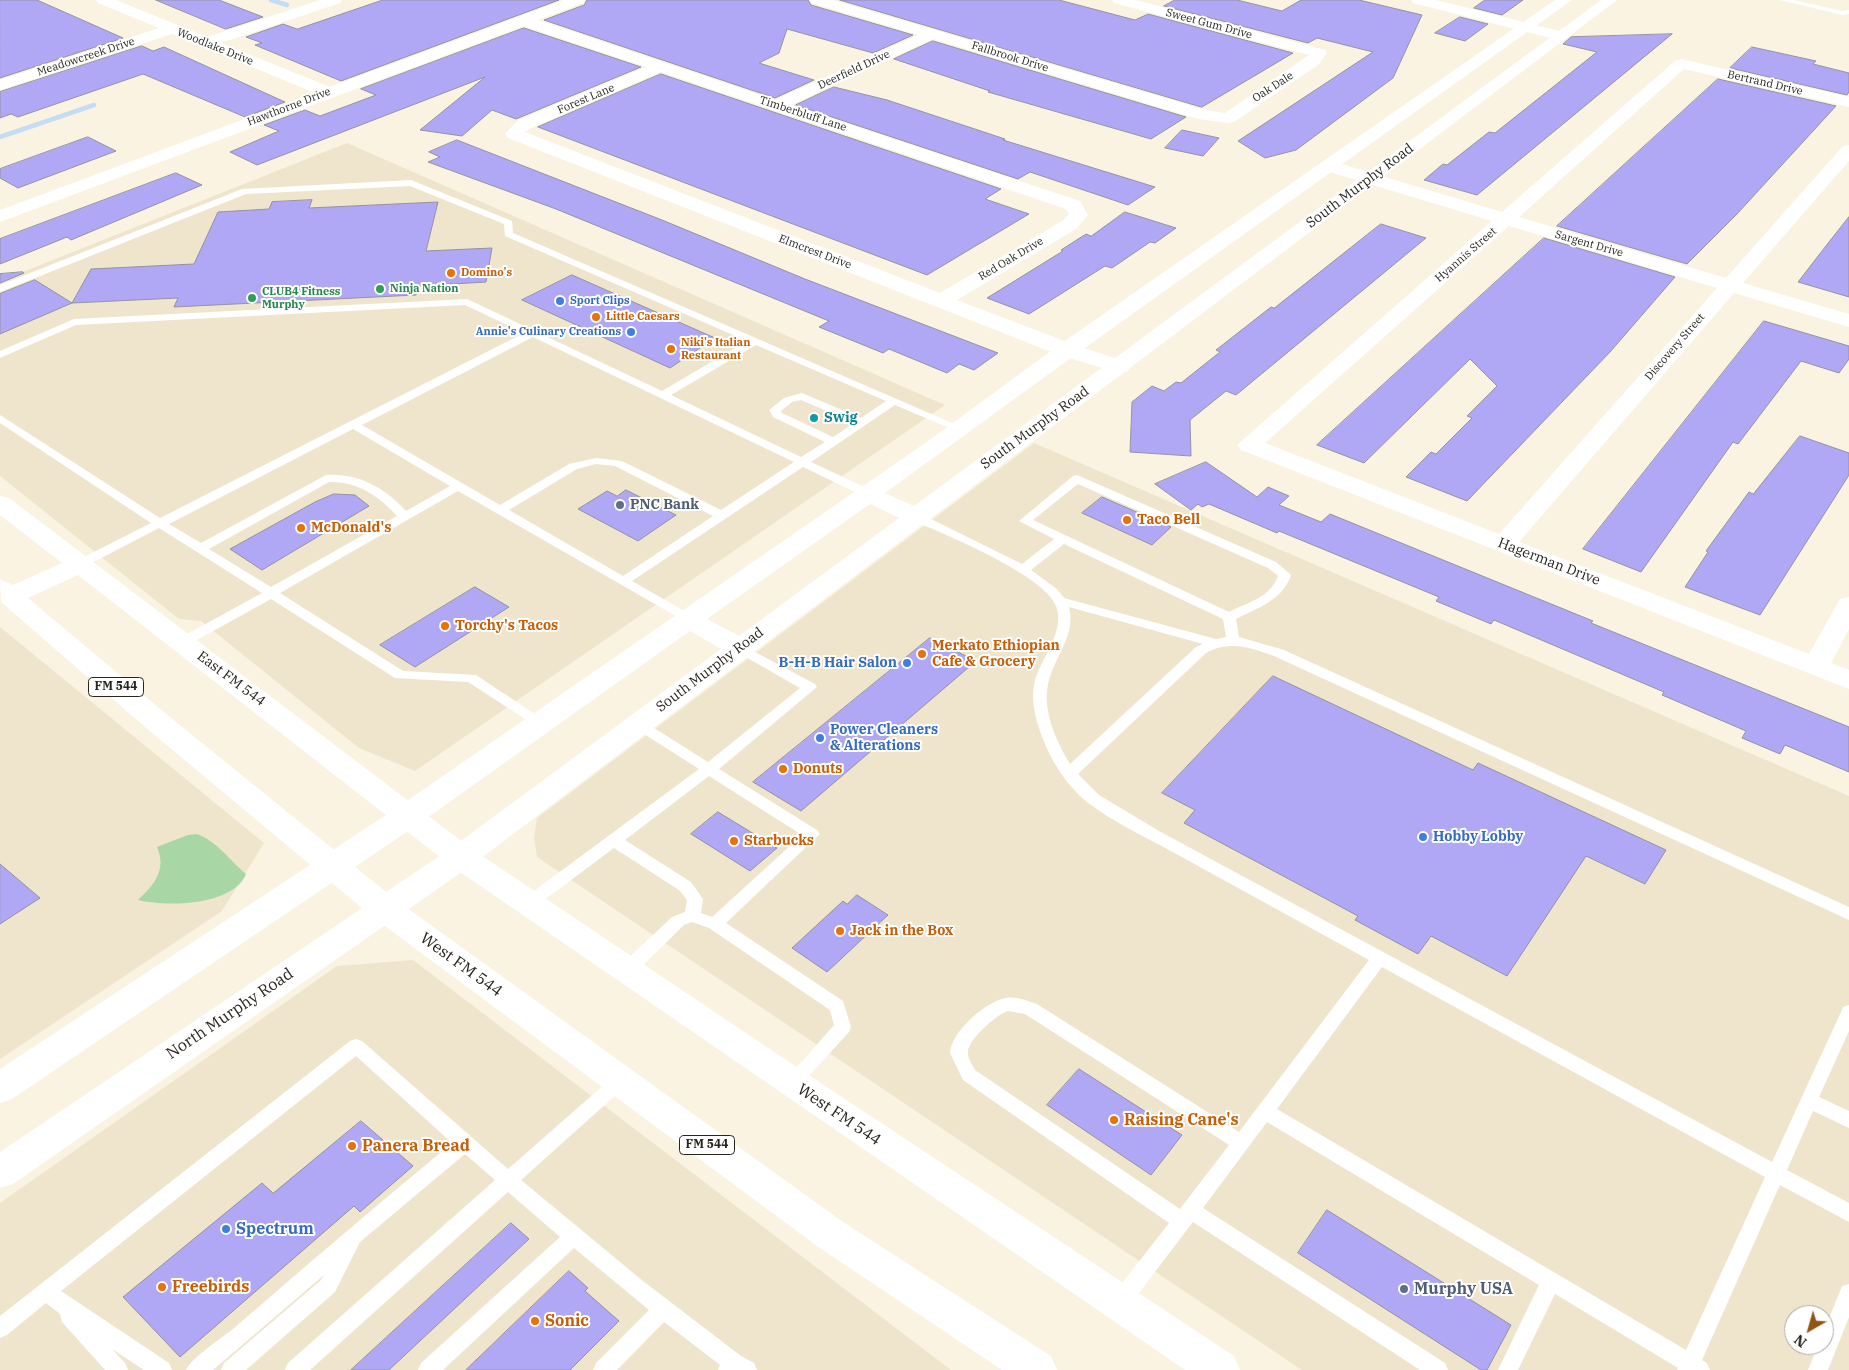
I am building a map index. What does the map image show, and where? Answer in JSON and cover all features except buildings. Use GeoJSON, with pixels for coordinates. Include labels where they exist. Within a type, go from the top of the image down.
{"type":"FeatureCollection","features":[{"type":"Feature","properties":{"kind":"street","name":"Woodlake Drive"},"geometry":{"type":"LineString","coordinates":[[103,0],[328,92]]}},
{"type":"Feature","properties":{"kind":"street"},"geometry":{"type":"LineString","coordinates":[[206,43],[335,0]]}},
{"type":"Feature","properties":{"kind":"street","name":"Hawthorne Drive"},"geometry":{"type":"LineString","coordinates":[[0,216],[578,0]]}},
{"type":"Feature","properties":{"kind":"street","name":"Fallbrook Drive"},"geometry":{"type":"LineString","coordinates":[[821,0],[1204,115]]}},
{"type":"Feature","properties":{"kind":"street","name":"Sweet Gum Drive"},"geometry":{"type":"LineString","coordinates":[[1119,0],[1299,47]]}},
{"type":"Feature","properties":{"kind":"street"},"geometry":{"type":"LineString","coordinates":[[1418,0],[1562,36]]}},
{"type":"Feature","properties":{"kind":"street"},"geometry":{"type":"LineString","coordinates":[[0,1088],[409,814],[960,429],[1067,350],[1565,0]]}},
{"type":"Feature","properties":{"kind":"street","name":"South Murphy Road"},"geometry":{"type":"LineString","coordinates":[[461,857],[915,516],[1119,367],[1610,0]]}},
{"type":"Feature","properties":{"kind":"street","name":"Timberbluff Lane"},"geometry":{"type":"LineString","coordinates":[[522,20],[1062,200],[1073,205],[1079,215]]}},
{"type":"Feature","properties":{"kind":"street","name":"Meadowcreek Drive"},"geometry":{"type":"LineString","coordinates":[[0,85],[171,29]]}},
{"type":"Feature","properties":{"kind":"street","name":"Deerfield Drive"},"geometry":{"type":"LineString","coordinates":[[777,105],[932,34]]}},
{"type":"Feature","properties":{"kind":"street","name":"Oak Dale"},"geometry":{"type":"LineString","coordinates":[[1204,115],[1228,118],[1312,62],[1319,53],[1299,47]]}},
{"type":"Feature","properties":{"kind":"street","name":"Bertrand Drive"},"geometry":{"type":"LineString","coordinates":[[1681,64],[1849,102]]}},
{"type":"Feature","properties":{"kind":"street","name":"Hyannis Street"},"geometry":{"type":"LineString","coordinates":[[1250,445],[1507,220],[1681,64]]}},
{"type":"Feature","properties":{"kind":"street","name":"Forest Lane"},"geometry":{"type":"LineString","coordinates":[[514,134],[523,124],[661,66]]}},
{"type":"Feature","properties":{"kind":"street","name":"Elmcrest Drive"},"geometry":{"type":"LineString","coordinates":[[514,134],[1067,350],[1119,367]]}},
{"type":"Feature","properties":{"kind":"street","name":"Discovery Street"},"geometry":{"type":"LineString","coordinates":[[1502,544],[1849,150]]}},
{"type":"Feature","properties":{"kind":"street","name":"Sargent Drive"},"geometry":{"type":"LineString","coordinates":[[1329,166],[1849,321]]}},
{"type":"Feature","properties":{"kind":"street","name":"Red Oak Drive"},"geometry":{"type":"LineString","coordinates":[[941,301],[1069,225],[1079,215]]}},
{"type":"Feature","properties":{"kind":"street","name":"Hagerman Drive"},"geometry":{"type":"LineString","coordinates":[[1250,445],[1849,680]]}},
{"type":"Feature","properties":{"kind":"street"},"geometry":{"type":"LineString","coordinates":[[868,493],[915,516]]}},
{"type":"Feature","properties":{"kind":"street","name":"East FM 544"},"geometry":{"type":"LineString","coordinates":[[0,503],[409,814],[461,857]]}},
{"type":"Feature","properties":{"kind":"street"},"geometry":{"type":"LineString","coordinates":[[3,596],[80,564]]}},
{"type":"Feature","properties":{"kind":"street","name":"FM 544"},"geometry":{"type":"LineString","coordinates":[[3,596],[332,864]]}},
{"type":"Feature","properties":{"kind":"street"},"geometry":{"type":"LineString","coordinates":[[1815,667],[1849,605]]}},
{"type":"Feature","properties":{"kind":"street"},"geometry":{"type":"LineString","coordinates":[[688,619],[740,648]]}},
{"type":"Feature","properties":{"kind":"street","name":"West FM 544"},"geometry":{"type":"LineString","coordinates":[[461,857],[792,1083],[1220,1370]]}},
{"type":"Feature","properties":{"kind":"street","name":"North Murphy Road"},"geometry":{"type":"LineString","coordinates":[[0,1172],[461,857]]}},
{"type":"Feature","properties":{"kind":"street","name":"West FM 544"},"geometry":{"type":"LineString","coordinates":[[332,864],[384,909],[830,1234],[1037,1370]]}},
{"type":"Feature","properties":{"kind":"lane"},"geometry":{"type":"LineString","coordinates":[[1784,0],[1847,13]]}},
{"type":"Feature","properties":{"kind":"lane"},"geometry":{"type":"LineString","coordinates":[[0,289],[245,191],[410,183],[509,223],[508,234],[960,429]]}},
{"type":"Feature","properties":{"kind":"lane"},"geometry":{"type":"LineString","coordinates":[[0,355],[74,322],[467,302],[868,493]]}},
{"type":"Feature","properties":{"kind":"lane"},"geometry":{"type":"LineString","coordinates":[[80,564],[533,332]]}},
{"type":"Feature","properties":{"kind":"lane"},"geometry":{"type":"LineString","coordinates":[[663,395],[754,340]]}},
{"type":"Feature","properties":{"kind":"lane"},"geometry":{"type":"LineString","coordinates":[[833,441],[777,415],[775,410],[788,400],[802,396],[862,422]]}},
{"type":"Feature","properties":{"kind":"lane"},"geometry":{"type":"LineString","coordinates":[[623,581],[894,401]]}},
{"type":"Feature","properties":{"kind":"lane"},"geometry":{"type":"LineString","coordinates":[[0,418],[161,524],[400,675],[471,678],[539,723]]}},
{"type":"Feature","properties":{"kind":"lane"},"geometry":{"type":"LineString","coordinates":[[354,425],[688,619]]}},
{"type":"Feature","properties":{"kind":"lane"},"geometry":{"type":"LineString","coordinates":[[500,510],[573,466],[596,461],[618,463],[721,516]]}},
{"type":"Feature","properties":{"kind":"lane"},"geometry":{"type":"LineString","coordinates":[[200,549],[326,479],[348,478],[362,484],[393,503],[405,516]]}},
{"type":"Feature","properties":{"kind":"lane"},"geometry":{"type":"LineString","coordinates":[[1077,479],[1272,564],[1286,575],[1283,584],[1270,598],[1229,616],[1062,538],[1025,521],[1077,479]]}},
{"type":"Feature","properties":{"kind":"lane"},"geometry":{"type":"LineString","coordinates":[[183,642],[458,486]]}},
{"type":"Feature","properties":{"kind":"lane"},"geometry":{"type":"LineString","coordinates":[[915,516],[1023,570],[1041,582],[1060,601],[1066,623],[1042,680],[1040,713],[1048,735],[1068,774],[1086,793],[1154,834],[1849,1213]]}},
{"type":"Feature","properties":{"kind":"lane"},"geometry":{"type":"LineString","coordinates":[[1023,570],[1062,538]]}},
{"type":"Feature","properties":{"kind":"lane"},"geometry":{"type":"LineString","coordinates":[[1060,601],[1213,642],[1233,639],[1279,653],[1849,914]]}},
{"type":"Feature","properties":{"kind":"lane"},"geometry":{"type":"LineString","coordinates":[[1229,616],[1233,639]]}},
{"type":"Feature","properties":{"kind":"lane"},"geometry":{"type":"LineString","coordinates":[[1068,774],[1201,650],[1213,642]]}},
{"type":"Feature","properties":{"kind":"lane"},"geometry":{"type":"LineString","coordinates":[[529,903],[709,769],[810,687],[740,648]]}},
{"type":"Feature","properties":{"kind":"lane"},"geometry":{"type":"LineString","coordinates":[[638,724],[812,834],[714,924]]}},
{"type":"Feature","properties":{"kind":"lane"},"geometry":{"type":"LineString","coordinates":[[614,840],[685,886],[695,899],[692,916]]}},
{"type":"Feature","properties":{"kind":"lane"},"geometry":{"type":"LineString","coordinates":[[627,970],[678,921],[692,916],[714,924],[837,1006],[843,1027],[792,1083]]}},
{"type":"Feature","properties":{"kind":"lane"},"geometry":{"type":"LineString","coordinates":[[1119,1303],[1187,1216],[1240,1142],[1380,957]]}},
{"type":"Feature","properties":{"kind":"lane"},"geometry":{"type":"LineString","coordinates":[[1240,1142],[1031,1009],[1014,1004],[994,1008],[966,1037],[959,1050],[961,1060],[969,1075],[1187,1216],[1438,1370]]}},
{"type":"Feature","properties":{"kind":"lane"},"geometry":{"type":"LineString","coordinates":[[1264,1111],[1692,1368],[1776,1173],[1849,1012]]}},
{"type":"Feature","properties":{"kind":"lane"},"geometry":{"type":"LineString","coordinates":[[0,1328],[52,1296],[356,1046],[508,1181],[736,1368]]}},
{"type":"Feature","properties":{"kind":"lane"},"geometry":{"type":"LineString","coordinates":[[296,1370],[620,1081]]}},
{"type":"Feature","properties":{"kind":"lane"},"geometry":{"type":"LineString","coordinates":[[1809,1100],[1849,1120]]}},
{"type":"Feature","properties":{"kind":"lane"},"geometry":{"type":"LineString","coordinates":[[196,1370],[221,1352],[353,1236],[466,1143]]}},
{"type":"Feature","properties":{"kind":"lane"},"geometry":{"type":"LineString","coordinates":[[231,1370],[328,1286],[353,1236]]}},
{"type":"Feature","properties":{"kind":"lane"},"geometry":{"type":"LineString","coordinates":[[428,1370],[574,1236]]}},
{"type":"Feature","properties":{"kind":"lane"},"geometry":{"type":"LineString","coordinates":[[1508,1370],[1538,1304],[1551,1282]]}},
{"type":"Feature","properties":{"kind":"lane"},"geometry":{"type":"LineString","coordinates":[[1818,1370],[1849,1293]]}},
{"type":"Feature","properties":{"kind":"lane"},"geometry":{"type":"LineString","coordinates":[[52,1296],[118,1370]]}},
{"type":"Feature","properties":{"kind":"lane"},"geometry":{"type":"LineString","coordinates":[[52,1296],[162,1370]]}},
{"type":"Feature","properties":{"kind":"lane"},"geometry":{"type":"LineString","coordinates":[[603,1370],[663,1310]]}},
{"type":"Feature","properties":{"kind":"shaded area"},"geometry":{"type":"Polygon","coordinates":[[[347,143],[945,405],[415,771],[359,748],[201,621],[179,619],[0,476],[0,281],[347,143]]]}},
{"type":"Feature","properties":{"kind":"shaded area"},"geometry":{"type":"Polygon","coordinates":[[[1034,443],[1849,796],[1849,1370],[1302,1370],[537,857],[534,838],[537,818],[1034,443]]]}},
{"type":"Feature","properties":{"kind":"shaded area"},"geometry":{"type":"Polygon","coordinates":[[[0,627],[264,843],[222,911],[0,1059],[0,627]]]}},
{"type":"Feature","properties":{"kind":"shaded area"},"geometry":{"type":"Polygon","coordinates":[[[413,960],[951,1370],[0,1370],[0,1203],[337,966],[413,960]]]}},
{"type":"Feature","properties":{"kind":"green space"},"geometry":{"type":"Polygon","coordinates":[[[197,834],[211,841],[246,874],[239,885],[228,893],[198,902],[165,903],[138,900],[154,883],[160,870],[160,855],[157,847],[188,835],[197,834]]]}},
{"type":"Feature","properties":{"kind":"waterway"},"geometry":{"type":"LineString","coordinates":[[271,0],[287,5]]}},
{"type":"Feature","properties":{"kind":"waterway"},"geometry":{"type":"LineString","coordinates":[[0,137],[94,105]]}},
{"type":"Feature","properties":{"kind":"place","name":"Domino's"},"geometry":{"type":"Point","coordinates":[451,273]}},
{"type":"Feature","properties":{"kind":"place","name":"Ninja Nation"},"geometry":{"type":"Point","coordinates":[380,289]}},
{"type":"Feature","properties":{"kind":"place","name":"CLUB4 Fitness Murphy"},"geometry":{"type":"Point","coordinates":[252,298]}},
{"type":"Feature","properties":{"kind":"place","name":"Sport Clips"},"geometry":{"type":"Point","coordinates":[560,301]}},
{"type":"Feature","properties":{"kind":"place","name":"Little Caesars"},"geometry":{"type":"Point","coordinates":[596,317]}},
{"type":"Feature","properties":{"kind":"place","name":"Annie's Culinary Creations"},"geometry":{"type":"Point","coordinates":[631,332]}},
{"type":"Feature","properties":{"kind":"place","name":"Niki's Italian Restaurant"},"geometry":{"type":"Point","coordinates":[671,349]}},
{"type":"Feature","properties":{"kind":"place","name":"Swig"},"geometry":{"type":"Point","coordinates":[814,418]}},
{"type":"Feature","properties":{"kind":"place","name":"PNC Bank"},"geometry":{"type":"Point","coordinates":[620,505]}},
{"type":"Feature","properties":{"kind":"place","name":"Taco Bell"},"geometry":{"type":"Point","coordinates":[1127,520]}},
{"type":"Feature","properties":{"kind":"place","name":"McDonald's"},"geometry":{"type":"Point","coordinates":[301,528]}},
{"type":"Feature","properties":{"kind":"place","name":"Torchy's Tacos"},"geometry":{"type":"Point","coordinates":[445,626]}},
{"type":"Feature","properties":{"kind":"place","name":"Merkato Ethiopian Cafe & Grocery"},"geometry":{"type":"Point","coordinates":[922,654]}},
{"type":"Feature","properties":{"kind":"place","name":"B-H-B Hair Salon"},"geometry":{"type":"Point","coordinates":[907,663]}},
{"type":"Feature","properties":{"kind":"place","name":"Power Cleaners & Alterations"},"geometry":{"type":"Point","coordinates":[820,738]}},
{"type":"Feature","properties":{"kind":"place","name":"Donuts"},"geometry":{"type":"Point","coordinates":[783,769]}},
{"type":"Feature","properties":{"kind":"place","name":"Hobby Lobby"},"geometry":{"type":"Point","coordinates":[1423,837]}},
{"type":"Feature","properties":{"kind":"place","name":"Starbucks"},"geometry":{"type":"Point","coordinates":[734,841]}},
{"type":"Feature","properties":{"kind":"place","name":"Jack in the Box"},"geometry":{"type":"Point","coordinates":[840,931]}},
{"type":"Feature","properties":{"kind":"place","name":"Raising Cane's"},"geometry":{"type":"Point","coordinates":[1114,1120]}},
{"type":"Feature","properties":{"kind":"place","name":"Panera Bread"},"geometry":{"type":"Point","coordinates":[352,1146]}},
{"type":"Feature","properties":{"kind":"place","name":"Spectrum"},"geometry":{"type":"Point","coordinates":[226,1229]}},
{"type":"Feature","properties":{"kind":"place","name":"Freebirds"},"geometry":{"type":"Point","coordinates":[162,1287]}},
{"type":"Feature","properties":{"kind":"place","name":"Murphy USA"},"geometry":{"type":"Point","coordinates":[1404,1289]}},
{"type":"Feature","properties":{"kind":"place","name":"Sonic"},"geometry":{"type":"Point","coordinates":[535,1321]}}]}
